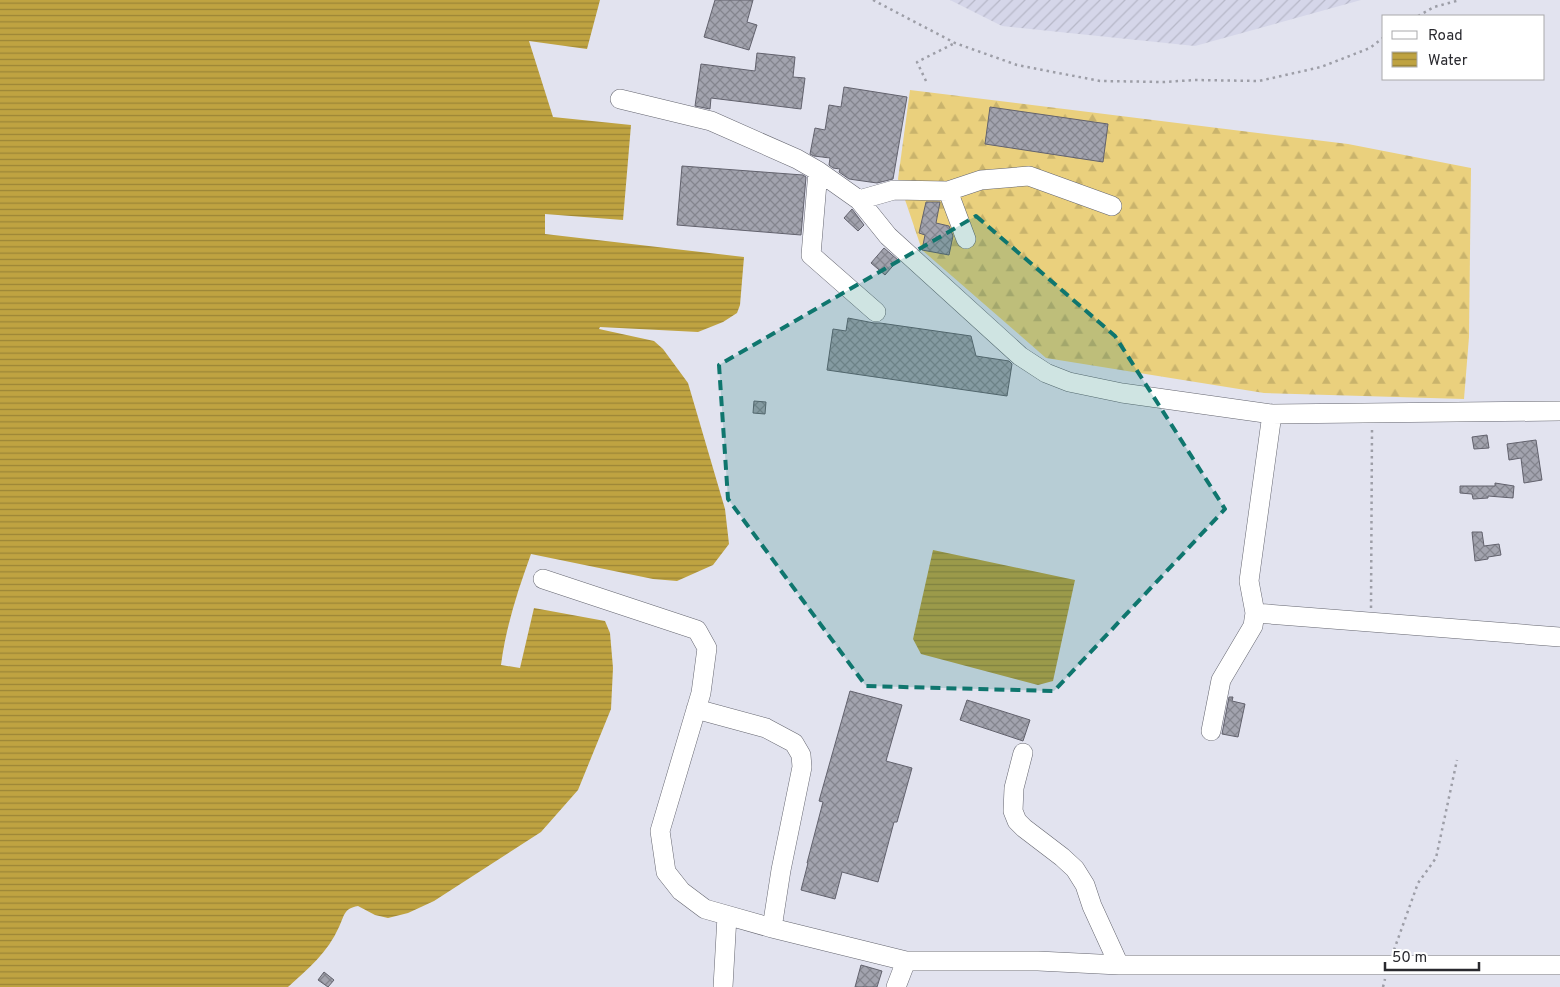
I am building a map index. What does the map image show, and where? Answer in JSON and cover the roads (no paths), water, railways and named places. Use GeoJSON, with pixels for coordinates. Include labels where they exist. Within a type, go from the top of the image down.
{"type":"FeatureCollection","features":[{"type":"Feature","properties":{"kind":"street"},"geometry":{"type":"LineString","coordinates":[[620,99],[711,121],[797,159],[818,171],[859,200],[888,236],[1020,356],[1046,373],[1069,382],[1122,393],[1272,414],[1560,411]]}},
{"type":"Feature","properties":{"kind":"street"},"geometry":{"type":"LineString","coordinates":[[818,171],[811,255],[876,312]]}},
{"type":"Feature","properties":{"kind":"street"},"geometry":{"type":"LineString","coordinates":[[859,200],[894,190],[948,190],[981,180],[1028,176],[1112,206]]}},
{"type":"Feature","properties":{"kind":"street"},"geometry":{"type":"LineString","coordinates":[[948,190],[966,239]]}},
{"type":"Feature","properties":{"kind":"street"},"geometry":{"type":"LineString","coordinates":[[1211,731],[1221,680],[1253,626],[1254,613],[1250,581],[1272,414]]}},
{"type":"Feature","properties":{"kind":"street"},"geometry":{"type":"LineString","coordinates":[[543,580],[697,630],[708,648],[701,693],[660,831],[666,872],[681,891],[705,909],[772,928],[906,961],[1038,961],[1119,965],[1560,965]]}},
{"type":"Feature","properties":{"kind":"street"},"geometry":{"type":"LineString","coordinates":[[1254,613],[1560,637]]}},
{"type":"Feature","properties":{"kind":"street"},"geometry":{"type":"LineString","coordinates":[[696,709],[766,728],[794,743],[801,755],[802,767],[781,870],[772,928]]}},
{"type":"Feature","properties":{"kind":"street"},"geometry":{"type":"LineString","coordinates":[[1023,753],[1014,788],[1012,811],[1017,821],[1024,828],[1075,869],[1085,885],[1092,906],[1119,965]]}},
{"type":"Feature","properties":{"kind":"street"},"geometry":{"type":"LineString","coordinates":[[723,987],[727,916]]}},
{"type":"Feature","properties":{"kind":"street"},"geometry":{"type":"LineString","coordinates":[[896,987],[906,961]]}},
{"type":"Feature","properties":{"kind":"water"},"geometry":{"type":"Polygon","coordinates":[[[0,0],[600,0],[587,49],[529,41],[553,117],[631,125],[623,220],[545,214],[545,234],[744,257],[740,305],[737,313],[723,322],[698,332],[600,327],[599,329],[654,341],[663,349],[688,383],[725,509],[729,544],[713,565],[677,581],[653,579],[531,554],[513,608],[501,665],[520,668],[534,608],[605,621],[610,633],[613,668],[611,709],[578,790],[541,832],[434,901],[408,913],[388,918],[375,915],[358,906],[347,911],[323,952],[288,987],[0,987],[0,0]]]}},
{"type":"Feature","properties":{"kind":"water"},"geometry":{"type":"Polygon","coordinates":[[[933,550],[1075,580],[1053,681],[1038,685],[921,654],[913,639],[933,550]]]}}]}
